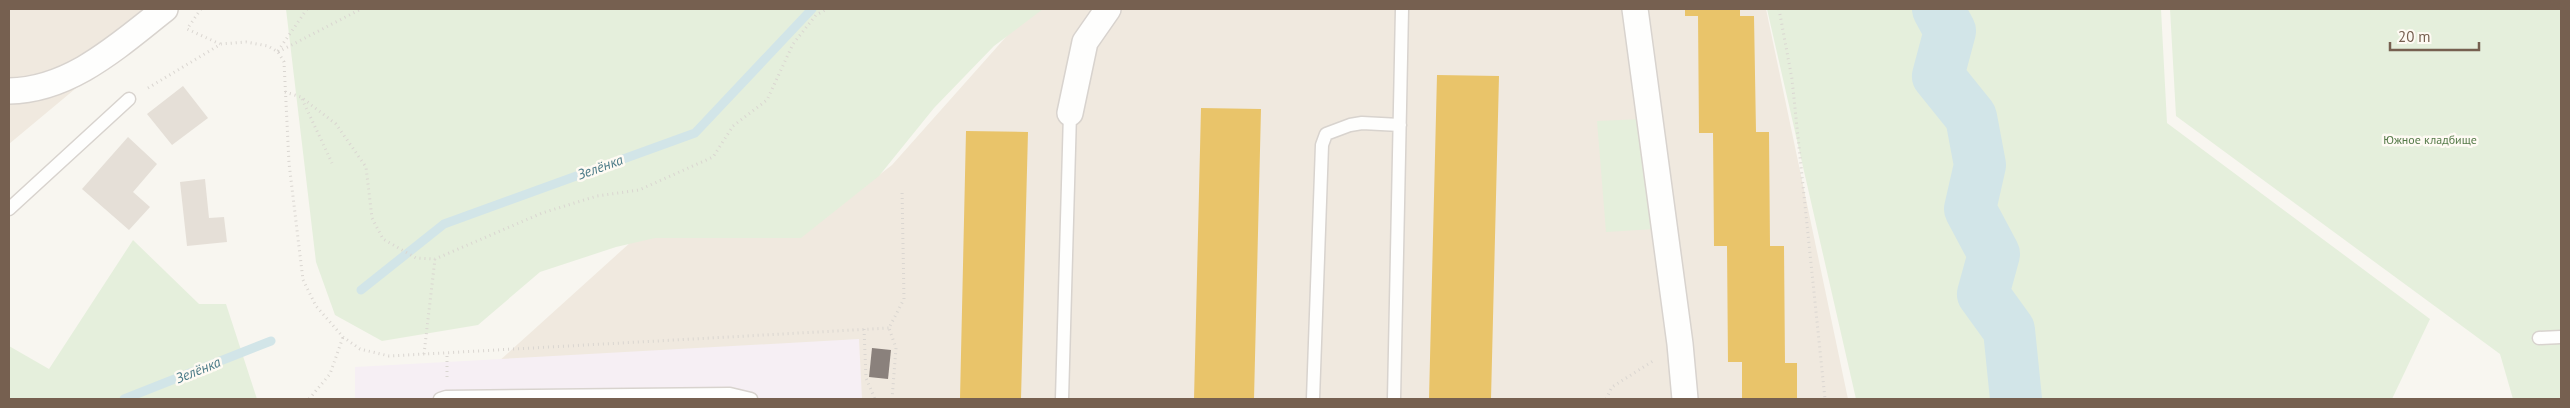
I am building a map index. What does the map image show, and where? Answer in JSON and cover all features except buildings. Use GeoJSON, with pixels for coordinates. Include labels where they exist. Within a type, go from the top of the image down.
{"type":"FeatureCollection","features":[{"type":"Feature","properties":{"kind":"street"},"geometry":{"type":"LineString","coordinates":[[9,91],[28,91],[72,76],[107,54],[165,9]]}},
{"type":"Feature","properties":{"kind":"street"},"geometry":{"type":"LineString","coordinates":[[1070,113],[1085,42],[1108,9]]}},
{"type":"Feature","properties":{"kind":"street"},"geometry":{"type":"LineString","coordinates":[[1635,9],[1680,344],[1685,399]]}},
{"type":"Feature","properties":{"kind":"lane"},"geometry":{"type":"LineString","coordinates":[[1394,399],[1402,9]]}},
{"type":"Feature","properties":{"kind":"lane"},"geometry":{"type":"LineString","coordinates":[[9,209],[129,98]]}},
{"type":"Feature","properties":{"kind":"lane"},"geometry":{"type":"LineString","coordinates":[[1062,399],[1070,113]]}},
{"type":"Feature","properties":{"kind":"lane"},"geometry":{"type":"LineString","coordinates":[[1313,399],[1322,145],[1326,134],[1350,125],[1400,125]]}},
{"type":"Feature","properties":{"kind":"lane"},"geometry":{"type":"LineString","coordinates":[[2539,338],[2561,337]]}},
{"type":"Feature","properties":{"kind":"lane"},"geometry":{"type":"LineString","coordinates":[[440,399],[446,397],[730,394],[751,399]]}},
{"type":"Feature","properties":{"kind":"path"},"geometry":{"type":"LineString","coordinates":[[201,9],[187,28],[221,44],[257,43],[278,52],[284,62],[289,163],[303,280],[316,306],[343,337],[360,349],[389,356],[889,328]]}},
{"type":"Feature","properties":{"kind":"path"},"geometry":{"type":"LineString","coordinates":[[278,52],[307,9]]}},
{"type":"Feature","properties":{"kind":"path"},"geometry":{"type":"LineString","coordinates":[[278,52],[361,9]]}},
{"type":"Feature","properties":{"kind":"path"},"geometry":{"type":"LineString","coordinates":[[285,92],[301,96],[336,124],[366,166],[372,218],[383,240],[416,258],[435,259],[542,213],[597,196],[639,190],[713,157],[733,126],[767,100],[793,44],[816,15],[827,9]]}},
{"type":"Feature","properties":{"kind":"path"},"geometry":{"type":"LineString","coordinates":[[1779,9],[1792,79],[1825,399]]}},
{"type":"Feature","properties":{"kind":"path"},"geometry":{"type":"LineString","coordinates":[[129,98],[221,44]]}},
{"type":"Feature","properties":{"kind":"path"},"geometry":{"type":"LineString","coordinates":[[301,96],[332,163]]}},
{"type":"Feature","properties":{"kind":"path"},"geometry":{"type":"LineString","coordinates":[[892,399],[896,348],[889,328],[904,299],[902,189]]}},
{"type":"Feature","properties":{"kind":"path"},"geometry":{"type":"LineString","coordinates":[[424,354],[435,259]]}},
{"type":"Feature","properties":{"kind":"path"},"geometry":{"type":"LineString","coordinates":[[864,329],[866,378],[875,399]]}},
{"type":"Feature","properties":{"kind":"path"},"geometry":{"type":"LineString","coordinates":[[309,399],[330,374],[343,337]]}},
{"type":"Feature","properties":{"kind":"path"},"geometry":{"type":"LineString","coordinates":[[1606,399],[1612,387],[1680,344]]}},
{"type":"Feature","properties":{"kind":"shaded area"},"geometry":{"type":"Polygon","coordinates":[[[9,9],[171,9],[9,144],[9,9]]]}},
{"type":"Feature","properties":{"kind":"shaded area"},"geometry":{"type":"Polygon","coordinates":[[[1042,9],[1766,9],[1848,399],[457,399],[642,232],[810,229],[892,165],[1013,29],[1042,9]]]}},
{"type":"Feature","properties":{"kind":"shaded area"},"geometry":{"type":"Polygon","coordinates":[[[859,339],[862,399],[355,399],[355,367],[859,339]]]}},
{"type":"Feature","properties":{"kind":"green space"},"geometry":{"type":"Polygon","coordinates":[[[286,9],[1043,9],[994,46],[934,108],[879,176],[801,238],[655,238],[616,247],[540,272],[478,325],[382,341],[335,315],[316,262],[286,9]]]}},
{"type":"Feature","properties":{"kind":"green space"},"geometry":{"type":"Polygon","coordinates":[[[1767,9],[2161,9],[2167,123],[2430,319],[2392,399],[1856,399],[1767,9]]]}},
{"type":"Feature","properties":{"kind":"green space","name":"Южное кладбище"},"geometry":{"type":"Polygon","coordinates":[[[2170,9],[2561,9],[2561,399],[2513,399],[2500,354],[2176,116],[2170,9]]]}},
{"type":"Feature","properties":{"kind":"green space"},"geometry":{"type":"Polygon","coordinates":[[[1642,119],[1655,229],[1606,232],[1597,121],[1642,119]]]}},
{"type":"Feature","properties":{"kind":"green space"},"geometry":{"type":"Polygon","coordinates":[[[133,240],[199,304],[226,304],[257,399],[9,399],[9,346],[49,369],[133,240]]]}},
{"type":"Feature","properties":{"kind":"waterway","name":"Зелёнка"},"geometry":{"type":"LineString","coordinates":[[361,290],[444,224],[695,133],[812,9]]}},
{"type":"Feature","properties":{"kind":"waterway"},"geometry":{"type":"LineString","coordinates":[[1938,9],[1950,31],[1938,76],[1971,117],[1980,165],[1970,209],[1994,254],[1983,294],[2009,330],[2016,399]]}},
{"type":"Feature","properties":{"kind":"waterway","name":"Зелёнка"},"geometry":{"type":"LineString","coordinates":[[124,399],[271,341]]}}]}
